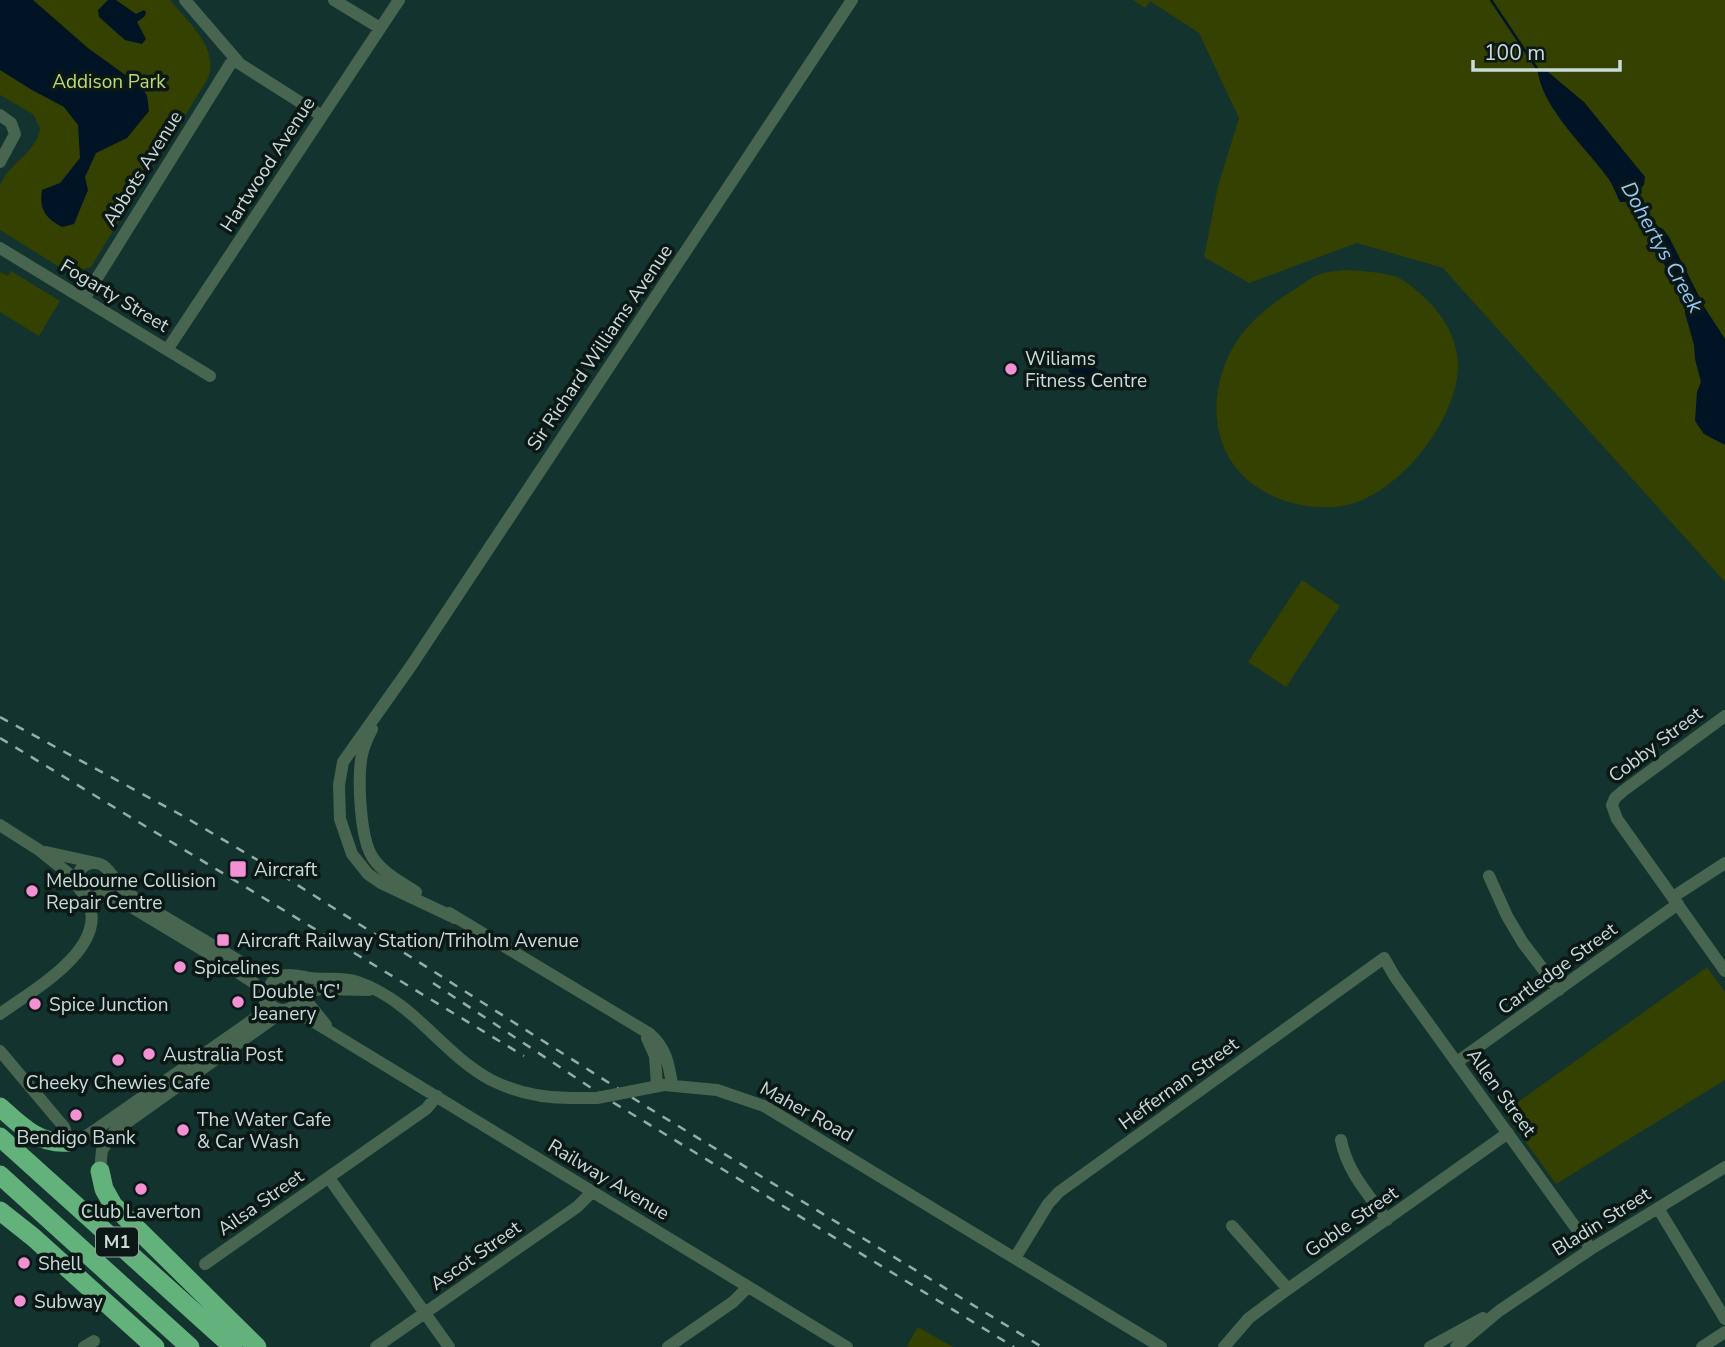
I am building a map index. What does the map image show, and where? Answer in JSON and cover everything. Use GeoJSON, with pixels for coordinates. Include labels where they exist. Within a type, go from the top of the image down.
{"type":"FeatureCollection","features":[{"type":"Feature","properties":{"kind":"highway"},"geometry":{"type":"LineString","coordinates":[[0,1107],[40,1139],[53,1143],[69,1142]]}},
{"type":"Feature","properties":{"kind":"highway","name":"M1"},"geometry":{"type":"LineString","coordinates":[[0,1137],[233,1347]]}},
{"type":"Feature","properties":{"kind":"highway"},"geometry":{"type":"LineString","coordinates":[[100,1171],[104,1189],[113,1205],[257,1347]]}},
{"type":"Feature","properties":{"kind":"highway","name":"M1"},"geometry":{"type":"LineString","coordinates":[[0,1175],[190,1347]]}},
{"type":"Feature","properties":{"kind":"highway"},"geometry":{"type":"LineString","coordinates":[[0,1211],[26,1231],[155,1347]]}},
{"type":"Feature","properties":{"kind":"street"},"geometry":{"type":"LineString","coordinates":[[185,0],[234,58],[322,116]]}},
{"type":"Feature","properties":{"kind":"street"},"geometry":{"type":"LineString","coordinates":[[334,0],[380,28]]}},
{"type":"Feature","properties":{"kind":"street","name":"Hartwood Avenue"},"geometry":{"type":"LineString","coordinates":[[167,350],[398,0]]}},
{"type":"Feature","properties":{"kind":"street","name":"Sir Richard Williams Avenue"},"geometry":{"type":"LineString","coordinates":[[455,918],[381,883],[365,872],[351,850],[342,827],[339,785],[343,762],[354,743],[377,716],[852,0]]}},
{"type":"Feature","properties":{"kind":"street","name":"Abbots Avenue"},"geometry":{"type":"LineString","coordinates":[[84,299],[234,58]]}},
{"type":"Feature","properties":{"kind":"street"},"geometry":{"type":"LineString","coordinates":[[0,115],[10,123],[15,134],[0,162]]}},
{"type":"Feature","properties":{"kind":"street","name":"Fogarty Street"},"geometry":{"type":"LineString","coordinates":[[0,248],[210,376]]}},
{"type":"Feature","properties":{"kind":"street","name":"Sir Richard Williams Avenue"},"geometry":{"type":"LineString","coordinates":[[377,716],[362,755],[360,781],[366,841],[375,861],[392,877],[455,918],[652,1036],[662,1047],[668,1060],[662,1084]]}},
{"type":"Feature","properties":{"kind":"street","name":"Cobby Street"},"geometry":{"type":"LineString","coordinates":[[1676,901],[1613,813],[1612,805],[1623,791],[1725,716]]}},
{"type":"Feature","properties":{"kind":"street"},"geometry":{"type":"LineString","coordinates":[[339,808],[362,807]]}},
{"type":"Feature","properties":{"kind":"street"},"geometry":{"type":"LineString","coordinates":[[0,825],[39,850],[78,881],[84,892],[95,899],[130,906],[257,985],[273,1008],[286,1010]]}},
{"type":"Feature","properties":{"kind":"street"},"geometry":{"type":"LineString","coordinates":[[0,1014],[68,964],[79,951],[89,931],[95,899],[110,885],[110,874],[102,866],[39,850]]}},
{"type":"Feature","properties":{"kind":"street","name":"Cartledge Street"},"geometry":{"type":"LineString","coordinates":[[1457,1062],[1559,990],[1725,863]]}},
{"type":"Feature","properties":{"kind":"street"},"geometry":{"type":"LineString","coordinates":[[0,1051],[64,1127],[69,1142],[86,1137],[127,1107],[297,1004],[300,996],[296,985],[281,976],[246,965],[146,906],[122,888],[102,866],[84,866],[78,881]]}},
{"type":"Feature","properties":{"kind":"street"},"geometry":{"type":"LineString","coordinates":[[1489,876],[1507,915],[1524,943],[1559,990]]}},
{"type":"Feature","properties":{"kind":"street"},"geometry":{"type":"LineString","coordinates":[[1676,901],[1725,971]]}},
{"type":"Feature","properties":{"kind":"street","name":"Allen Street"},"geometry":{"type":"LineString","coordinates":[[1384,958],[1591,1248]]}},
{"type":"Feature","properties":{"kind":"street","name":"Heffernan Street"},"geometry":{"type":"LineString","coordinates":[[1015,1258],[1048,1204],[1059,1192],[1384,958]]}},
{"type":"Feature","properties":{"kind":"street","name":"Maher Road"},"geometry":{"type":"LineString","coordinates":[[281,976],[291,974],[311,978],[348,979],[376,990],[402,1005],[460,1060],[492,1080],[534,1095],[597,1098],[662,1084],[717,1090],[764,1106],[1161,1347]]}},
{"type":"Feature","properties":{"kind":"street"},"geometry":{"type":"LineString","coordinates":[[100,1171],[100,1155],[106,1140],[257,1017],[263,1009],[270,984],[281,976]]}},
{"type":"Feature","properties":{"kind":"street"},"geometry":{"type":"LineString","coordinates":[[300,996],[321,989],[376,990]]}},
{"type":"Feature","properties":{"kind":"street","name":"Railway Avenue"},"geometry":{"type":"LineString","coordinates":[[300,996],[351,1045]]}},
{"type":"Feature","properties":{"kind":"street","name":"Railway Avenue"},"geometry":{"type":"LineString","coordinates":[[286,1010],[309,1019],[847,1347]]}},
{"type":"Feature","properties":{"kind":"street","name":"Ailsa Street"},"geometry":{"type":"LineString","coordinates":[[205,1264],[426,1109],[437,1096]]}},
{"type":"Feature","properties":{"kind":"street"},"geometry":{"type":"LineString","coordinates":[[127,1107],[139,1113]]}},
{"type":"Feature","properties":{"kind":"street","name":"Goble Street"},"geometry":{"type":"LineString","coordinates":[[1224,1347],[1249,1318],[1508,1133]]}},
{"type":"Feature","properties":{"kind":"street"},"geometry":{"type":"LineString","coordinates":[[1341,1140],[1350,1170],[1387,1220]]}},
{"type":"Feature","properties":{"kind":"street","name":"Bladin Street"},"geometry":{"type":"LineString","coordinates":[[1456,1347],[1499,1311],[1591,1248],[1725,1167]]}},
{"type":"Feature","properties":{"kind":"street"},"geometry":{"type":"LineString","coordinates":[[328,1178],[449,1347]]}},
{"type":"Feature","properties":{"kind":"street","name":"Ascot Street"},"geometry":{"type":"LineString","coordinates":[[376,1347],[577,1207],[593,1191]]}},
{"type":"Feature","properties":{"kind":"street"},"geometry":{"type":"LineString","coordinates":[[1658,1208],[1725,1319]]}},
{"type":"Feature","properties":{"kind":"street"},"geometry":{"type":"LineString","coordinates":[[1232,1226],[1288,1289]]}},
{"type":"Feature","properties":{"kind":"street"},"geometry":{"type":"LineString","coordinates":[[668,1347],[733,1302],[748,1287]]}},
{"type":"Feature","properties":{"kind":"street","name":"Bladin Street"},"geometry":{"type":"LineString","coordinates":[[1430,1347],[1499,1311]]}},
{"type":"Feature","properties":{"kind":"street"},"geometry":{"type":"LineString","coordinates":[[1702,1347],[1725,1332]]}},
{"type":"Feature","properties":{"kind":"green space","name":"Addison Park"},"geometry":{"type":"Polygon","coordinates":[[[0,0],[170,0],[201,37],[210,58],[207,80],[166,146],[137,177],[119,221],[91,267],[69,273],[0,230],[0,186],[9,171],[34,144],[40,128],[33,114],[0,95],[0,0]]]}},
{"type":"Feature","properties":{"kind":"green space"},"geometry":{"type":"Polygon","coordinates":[[[1133,0],[1725,0],[1725,582],[1443,268],[1357,243],[1249,283],[1204,257],[1218,186],[1239,118],[1199,33],[1150,1],[1145,8],[1133,0]]]}},
{"type":"Feature","properties":{"kind":"green space"},"geometry":{"type":"Polygon","coordinates":[[[1346,270],[1399,278],[1434,307],[1455,345],[1458,362],[1456,384],[1449,407],[1422,452],[1384,488],[1363,500],[1342,506],[1300,505],[1279,499],[1260,489],[1231,461],[1218,426],[1219,387],[1232,349],[1245,330],[1261,314],[1314,277],[1326,272],[1346,270]]]}},
{"type":"Feature","properties":{"kind":"green space"},"geometry":{"type":"Polygon","coordinates":[[[11,271],[60,301],[39,336],[0,312],[0,274],[1,272],[8,276],[11,271]]]}},
{"type":"Feature","properties":{"kind":"green space"},"geometry":{"type":"Polygon","coordinates":[[[1302,580],[1340,606],[1286,687],[1248,662],[1302,580]]]}},
{"type":"Feature","properties":{"kind":"green space"},"geometry":{"type":"Polygon","coordinates":[[[1707,967],[1725,992],[1725,1080],[1556,1184],[1504,1112],[1707,967]]]}},
{"type":"Feature","properties":{"kind":"green space"},"geometry":{"type":"Polygon","coordinates":[[[918,1327],[953,1347],[907,1346],[918,1327]]]}},
{"type":"Feature","properties":{"kind":"water"},"geometry":{"type":"Polygon","coordinates":[[[0,0],[33,0],[88,48],[142,87],[147,96],[149,111],[127,138],[96,153],[85,177],[88,190],[74,224],[62,227],[51,220],[44,212],[41,197],[42,190],[60,183],[80,158],[78,125],[64,107],[0,70],[0,0]]]}},
{"type":"Feature","properties":{"kind":"water"},"geometry":{"type":"Polygon","coordinates":[[[108,0],[116,0],[136,14],[144,10],[146,12],[137,22],[146,39],[142,44],[125,40],[99,17],[98,10],[108,0]]]}},
{"type":"Feature","properties":{"kind":"water"},"geometry":{"type":"Polygon","coordinates":[[[1540,70],[1548,72],[1584,102],[1645,177],[1644,185],[1626,202],[1620,202],[1608,178],[1557,115],[1542,87],[1538,73],[1540,70]]]}},
{"type":"Feature","properties":{"kind":"water"},"geometry":{"type":"Polygon","coordinates":[[[1657,226],[1669,237],[1705,308],[1725,339],[1725,445],[1704,434],[1695,421],[1697,392],[1701,382],[1694,345],[1681,288],[1663,263],[1652,231],[1657,226]]]}},
{"type":"Feature","properties":{"kind":"water"},"geometry":{"type":"Polygon","coordinates":[[[1078,356],[1108,376],[1098,391],[1068,371],[1078,356]]]}},
{"type":"Feature","properties":{"kind":"waterway","name":"Dohertys Creek"},"geometry":{"type":"LineString","coordinates":[[1491,0],[1540,73]]}},
{"type":"Feature","properties":{"kind":"waterway","name":"Dohertys Creek"},"geometry":{"type":"LineString","coordinates":[[1636,193],[1657,230]]}},
{"type":"Feature","properties":{"kind":"railway"},"geometry":{"type":"LineString","coordinates":[[0,717],[183,816],[266,865],[647,1107],[1042,1347]]}},
{"type":"Feature","properties":{"kind":"railway"},"geometry":{"type":"LineString","coordinates":[[0,738],[524,1056]]}},
{"type":"Feature","properties":{"kind":"railway"},"geometry":{"type":"LineString","coordinates":[[433,983],[614,1103],[1014,1347]]}},
{"type":"Feature","properties":{"kind":"place","name":"Wiliams Fitness Centre"},"geometry":{"type":"Point","coordinates":[1011,369]}},
{"type":"Feature","properties":{"kind":"place","name":"Aircraft"},"geometry":{"type":"Point","coordinates":[238,869]}},
{"type":"Feature","properties":{"kind":"place","name":"Melbourne Collision Repair Centre"},"geometry":{"type":"Point","coordinates":[32,891]}},
{"type":"Feature","properties":{"kind":"place","name":"Aircraft Railway Station/Triholm Avenue"},"geometry":{"type":"Point","coordinates":[223,940]}},
{"type":"Feature","properties":{"kind":"place","name":"Spicelines"},"geometry":{"type":"Point","coordinates":[180,967]}},
{"type":"Feature","properties":{"kind":"place","name":"Double 'C' Jeanery"},"geometry":{"type":"Point","coordinates":[238,1002]}},
{"type":"Feature","properties":{"kind":"place","name":"Spice Junction"},"geometry":{"type":"Point","coordinates":[35,1004]}},
{"type":"Feature","properties":{"kind":"place","name":"Australia Post"},"geometry":{"type":"Point","coordinates":[149,1054]}},
{"type":"Feature","properties":{"kind":"place","name":"Cheeky Chewies Cafe"},"geometry":{"type":"Point","coordinates":[118,1060]}},
{"type":"Feature","properties":{"kind":"place","name":"Bendigo Bank"},"geometry":{"type":"Point","coordinates":[76,1115]}},
{"type":"Feature","properties":{"kind":"place","name":"The Water Cafe & Car Wash"},"geometry":{"type":"Point","coordinates":[183,1130]}},
{"type":"Feature","properties":{"kind":"place","name":"Club Laverton"},"geometry":{"type":"Point","coordinates":[141,1189]}},
{"type":"Feature","properties":{"kind":"place","name":"Shell"},"geometry":{"type":"Point","coordinates":[24,1263]}},
{"type":"Feature","properties":{"kind":"place","name":"Subway"},"geometry":{"type":"Point","coordinates":[20,1301]}}]}
